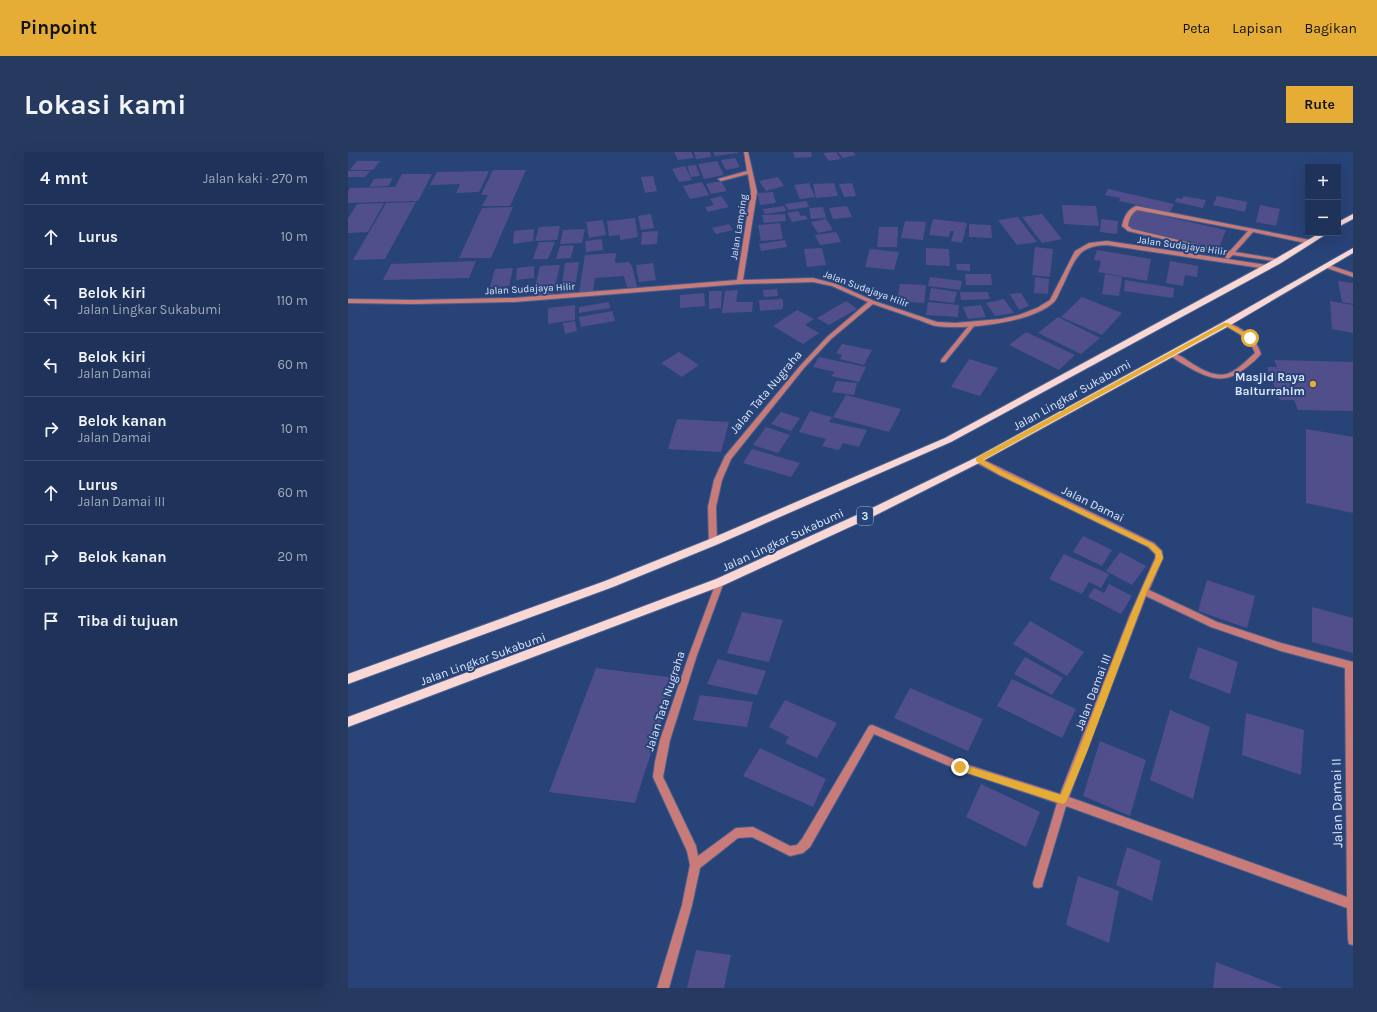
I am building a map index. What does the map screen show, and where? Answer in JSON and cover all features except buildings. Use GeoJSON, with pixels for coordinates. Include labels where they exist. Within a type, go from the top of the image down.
{"type":"FeatureCollection","features":[{"type":"Feature","properties":{"kind":"main road"},"geometry":{"type":"LineString","coordinates":[[1341,223],[1353,216]]}},
{"type":"Feature","properties":{"kind":"main road","name":"Jalan Lingkar Sukabumi"},"geometry":{"type":"LineString","coordinates":[[348,678],[609,584],[713,542],[948,440],[1278,262],[1320,236]]}},
{"type":"Feature","properties":{"kind":"main road","name":"Jalan Lingkar Sukabumi"},"geometry":{"type":"LineString","coordinates":[[348,722],[604,627],[720,582],[873,512],[978,460],[1226,324],[1353,250]]}},
{"type":"Feature","properties":{"kind":"street","name":"Jalan Lamping"},"geometry":{"type":"LineString","coordinates":[[740,282],[754,192],[746,152]]}},
{"type":"Feature","properties":{"kind":"street"},"geometry":{"type":"LineString","coordinates":[[721,179],[751,172]]}},
{"type":"Feature","properties":{"kind":"street"},"geometry":{"type":"LineString","coordinates":[[1278,262],[1231,254],[1130,230],[1125,226],[1126,220],[1132,210],[1136,208],[1310,242]]}},
{"type":"Feature","properties":{"kind":"street"},"geometry":{"type":"LineString","coordinates":[[1224,261],[1251,231]]}},
{"type":"Feature","properties":{"kind":"street","name":"Jalan Sudajaya Hilir"},"geometry":{"type":"LineString","coordinates":[[348,301],[412,302],[514,300],[740,282],[813,280],[834,285],[872,302],[936,324],[954,325],[1001,321],[1021,317],[1039,309],[1052,301],[1077,252],[1084,246],[1092,244],[1107,243],[1267,267]]}},
{"type":"Feature","properties":{"kind":"street"},"geometry":{"type":"LineString","coordinates":[[1326,266],[1353,275]]}},
{"type":"Feature","properties":{"kind":"street","name":"Jalan Tata Nugraha"},"geometry":{"type":"LineString","coordinates":[[713,542],[712,507],[718,480],[728,458],[811,358],[830,338],[872,302]]}},
{"type":"Feature","properties":{"kind":"street"},"geometry":{"type":"LineString","coordinates":[[943,361],[974,324]]}},
{"type":"Feature","properties":{"kind":"street"},"geometry":{"type":"LineString","coordinates":[[1172,354],[1190,365],[1217,377],[1230,376],[1258,354],[1257,346],[1250,338],[1226,324]]}},
{"type":"Feature","properties":{"kind":"street","name":"Jalan Damai"},"geometry":{"type":"LineString","coordinates":[[978,460],[1156,549],[1159,553],[1159,558],[1144,591]]}},
{"type":"Feature","properties":{"kind":"street","name":"Jalan Tata Nugraha"},"geometry":{"type":"LineString","coordinates":[[663,988],[687,905],[695,865],[692,850],[658,777],[660,762],[665,740],[691,662],[720,582]]}},
{"type":"Feature","properties":{"kind":"street"},"geometry":{"type":"LineString","coordinates":[[1144,591],[1214,625],[1281,647],[1351,666]]}},
{"type":"Feature","properties":{"kind":"street","name":"Jalan Damai III"},"geometry":{"type":"LineString","coordinates":[[1038,884],[1063,800],[1083,752],[1144,591]]}},
{"type":"Feature","properties":{"kind":"street","name":"Jalan Damai II"},"geometry":{"type":"LineString","coordinates":[[1351,666],[1353,940]]}},
{"type":"Feature","properties":{"kind":"street"},"geometry":{"type":"LineString","coordinates":[[695,865],[736,833],[743,831],[753,832],[790,851],[799,849],[806,843],[872,729],[960,767],[1063,800],[1352,904]]}},
{"type":"Feature","properties":{"kind":"place","name":"Masjid Raya Baiturrahim"},"geometry":{"type":"Point","coordinates":[1313,384]}},
{"type":"Feature","properties":{"kind":"route"},"geometry":{"type":"LineString","coordinates":[[960,767],[1063,800],[1083,752],[1144,591],[1159,558],[1159,553],[1151,546],[978,460],[1226,324],[1250,338]]}}]}
